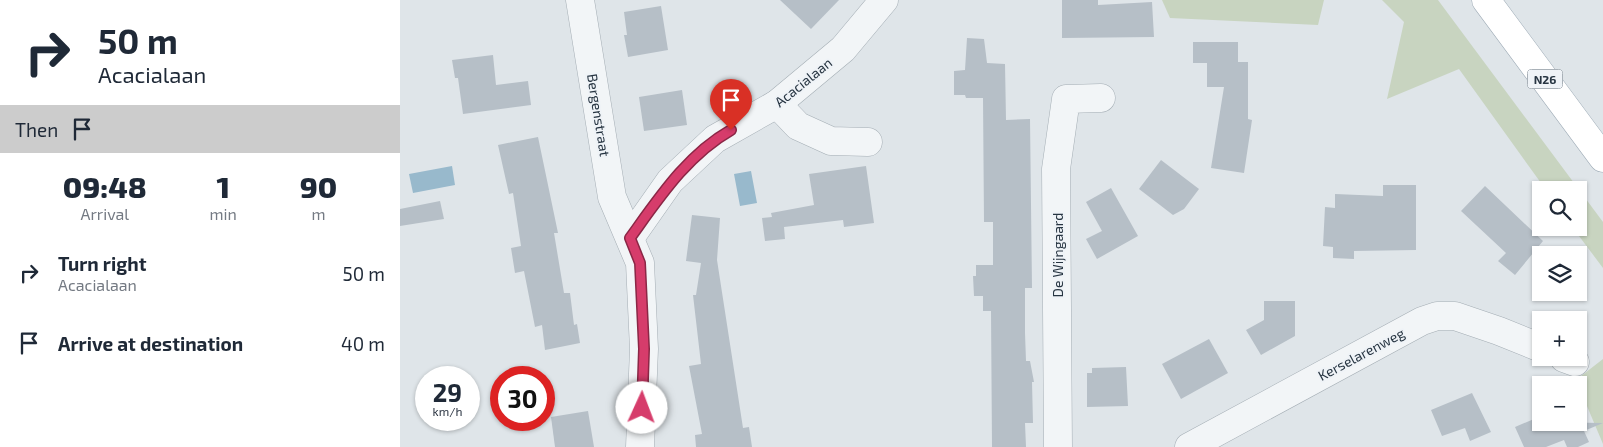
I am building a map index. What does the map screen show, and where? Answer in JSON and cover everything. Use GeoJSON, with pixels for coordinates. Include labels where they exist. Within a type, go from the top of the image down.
{"type":"FeatureCollection","features":[{"type":"Feature","properties":{"kind":"main road","name":"N26"},"geometry":{"type":"LineString","coordinates":[[1486,0],[1603,158]]}},
{"type":"Feature","properties":{"kind":"street","name":"Bergenstraat"},"geometry":{"type":"LineString","coordinates":[[580,0],[612,196],[628,233]]}},
{"type":"Feature","properties":{"kind":"street","name":"Acacialaan"},"geometry":{"type":"LineString","coordinates":[[628,233],[670,182],[715,139],[777,104],[843,49],[884,0]]}},
{"type":"Feature","properties":{"kind":"street","name":"De Wijngaard"},"geometry":{"type":"LineString","coordinates":[[1058,447],[1056,169],[1066,99],[1101,98]]}},
{"type":"Feature","properties":{"kind":"street"},"geometry":{"type":"LineString","coordinates":[[777,104],[798,126],[831,141],[868,142]]}},
{"type":"Feature","properties":{"kind":"street"},"geometry":{"type":"LineString","coordinates":[[628,233],[640,263],[641,273],[644,349],[640,447]]}},
{"type":"Feature","properties":{"kind":"street","name":"Kerselarenweg"},"geometry":{"type":"LineString","coordinates":[[1189,447],[1422,321],[1437,316],[1455,316],[1532,344]]}},
{"type":"Feature","properties":{"kind":"green space"},"geometry":{"type":"Polygon","coordinates":[[[1162,0],[1324,0],[1318,25],[1170,18],[1162,0]]]}},
{"type":"Feature","properties":{"kind":"green space"},"geometry":{"type":"Polygon","coordinates":[[[1382,0],[1438,0],[1573,181],[1540,181],[1459,69],[1387,99],[1404,22],[1382,0]]]}},
{"type":"Feature","properties":{"kind":"green space"},"geometry":{"type":"Polygon","coordinates":[[[1587,200],[1603,222],[1603,268],[1579,236],[1587,236],[1587,200]]]}},
{"type":"Feature","properties":{"kind":"green space"},"geometry":{"type":"Polygon","coordinates":[[[1603,359],[1603,444],[1587,406],[1587,376],[1581,376],[1603,359]]]}},
{"type":"Feature","properties":{"kind":"water"},"geometry":{"type":"Polygon","coordinates":[[[452,166],[455,185],[413,193],[409,174],[452,166]]]}},
{"type":"Feature","properties":{"kind":"water"},"geometry":{"type":"Polygon","coordinates":[[[751,171],[757,203],[740,206],[734,174],[751,171]]]}},
{"type":"Feature","properties":{"kind":"building"},"geometry":{"type":"Polygon","coordinates":[[[780,0],[839,0],[811,29],[780,0]]]}},
{"type":"Feature","properties":{"kind":"building"},"geometry":{"type":"Polygon","coordinates":[[[1062,0],[1098,0],[1098,5],[1152,2],[1154,37],[1062,38],[1062,0]]]}},
{"type":"Feature","properties":{"kind":"building"},"geometry":{"type":"Polygon","coordinates":[[[661,6],[668,50],[628,57],[624,35],[627,35],[624,12],[661,6]]]}},
{"type":"Feature","properties":{"kind":"building"},"geometry":{"type":"Polygon","coordinates":[[[967,38],[984,39],[987,63],[1005,64],[1006,120],[1030,119],[1032,288],[1025,288],[1025,333],[1026,361],[1030,361],[1034,382],[1032,382],[1033,423],[1025,423],[1026,447],[992,447],[991,311],[983,311],[983,296],[974,296],[973,276],[976,276],[976,265],[993,265],[993,222],[984,222],[983,98],[966,98],[965,95],[954,95],[954,71],[965,70],[967,38]]]}},
{"type":"Feature","properties":{"kind":"building"},"geometry":{"type":"Polygon","coordinates":[[[1193,42],[1238,42],[1238,62],[1248,62],[1248,119],[1252,120],[1244,173],[1211,168],[1224,87],[1207,87],[1207,63],[1193,63],[1193,42]]]}},
{"type":"Feature","properties":{"kind":"building"},"geometry":{"type":"Polygon","coordinates":[[[493,55],[496,85],[528,81],[531,105],[463,114],[458,78],[455,78],[452,60],[493,55]]]}},
{"type":"Feature","properties":{"kind":"building"},"geometry":{"type":"Polygon","coordinates":[[[682,90],[687,125],[644,131],[639,97],[682,90]]]}},
{"type":"Feature","properties":{"kind":"building"},"geometry":{"type":"Polygon","coordinates":[[[538,137],[558,233],[554,233],[564,293],[570,293],[574,325],[577,324],[580,343],[545,350],[542,325],[535,327],[524,271],[515,273],[511,248],[521,246],[513,193],[509,194],[498,145],[538,137]]]}},
{"type":"Feature","properties":{"kind":"building"},"geometry":{"type":"Polygon","coordinates":[[[1161,160],[1199,189],[1184,209],[1173,215],[1139,189],[1161,160]]]}},
{"type":"Feature","properties":{"kind":"building"},"geometry":{"type":"Polygon","coordinates":[[[866,166],[874,223],[844,227],[843,220],[784,227],[785,239],[765,241],[762,218],[772,217],[771,213],[814,205],[809,174],[866,166]]]}},
{"type":"Feature","properties":{"kind":"building"},"geometry":{"type":"Polygon","coordinates":[[[1383,185],[1416,185],[1416,250],[1354,251],[1354,259],[1333,258],[1333,247],[1323,246],[1325,207],[1335,208],[1335,194],[1383,196],[1383,185]]]}},
{"type":"Feature","properties":{"kind":"building"},"geometry":{"type":"Polygon","coordinates":[[[1485,186],[1532,231],[1532,236],[1538,236],[1543,241],[1539,246],[1532,246],[1532,254],[1515,275],[1498,261],[1506,253],[1461,211],[1485,186]]]}},
{"type":"Feature","properties":{"kind":"building"},"geometry":{"type":"Polygon","coordinates":[[[1111,188],[1138,236],[1097,259],[1086,239],[1102,231],[1086,202],[1111,188]]]}},
{"type":"Feature","properties":{"kind":"building"},"geometry":{"type":"Polygon","coordinates":[[[440,201],[444,219],[400,226],[400,209],[440,201]]]}},
{"type":"Feature","properties":{"kind":"building"},"geometry":{"type":"Polygon","coordinates":[[[692,215],[720,218],[717,260],[743,428],[749,427],[752,447],[696,447],[695,435],[702,434],[689,366],[701,364],[693,295],[696,295],[701,263],[686,261],[692,215]]]}},
{"type":"Feature","properties":{"kind":"building"},"geometry":{"type":"Polygon","coordinates":[[[1264,301],[1295,301],[1295,336],[1261,355],[1246,330],[1264,320],[1264,301]]]}},
{"type":"Feature","properties":{"kind":"building"},"geometry":{"type":"Polygon","coordinates":[[[1209,339],[1228,373],[1181,399],[1162,364],[1209,339]]]}},
{"type":"Feature","properties":{"kind":"building"},"geometry":{"type":"Polygon","coordinates":[[[1126,367],[1128,406],[1087,407],[1087,373],[1092,373],[1092,368],[1126,367]]]}},
{"type":"Feature","properties":{"kind":"building"},"geometry":{"type":"Polygon","coordinates":[[[1472,393],[1491,432],[1470,441],[1465,428],[1442,436],[1431,410],[1472,393]]]}},
{"type":"Feature","properties":{"kind":"building"},"geometry":{"type":"Polygon","coordinates":[[[588,411],[594,447],[555,447],[553,431],[555,431],[555,416],[588,411]]]}},
{"type":"Feature","properties":{"kind":"building"},"geometry":{"type":"Polygon","coordinates":[[[1532,420],[1532,431],[1584,431],[1589,442],[1578,447],[1567,447],[1564,440],[1546,447],[1524,447],[1515,427],[1532,420]]]}},
{"type":"Feature","properties":{"kind":"building"},"geometry":{"type":"Polygon","coordinates":[[[1587,423],[1603,423],[1587,430],[1587,423]]]}},
{"type":"Feature","properties":{"kind":"route"},"geometry":{"type":"LineString","coordinates":[[642,408],[644,349],[640,263],[630,238],[670,182],[715,139],[731,130]]}}]}
